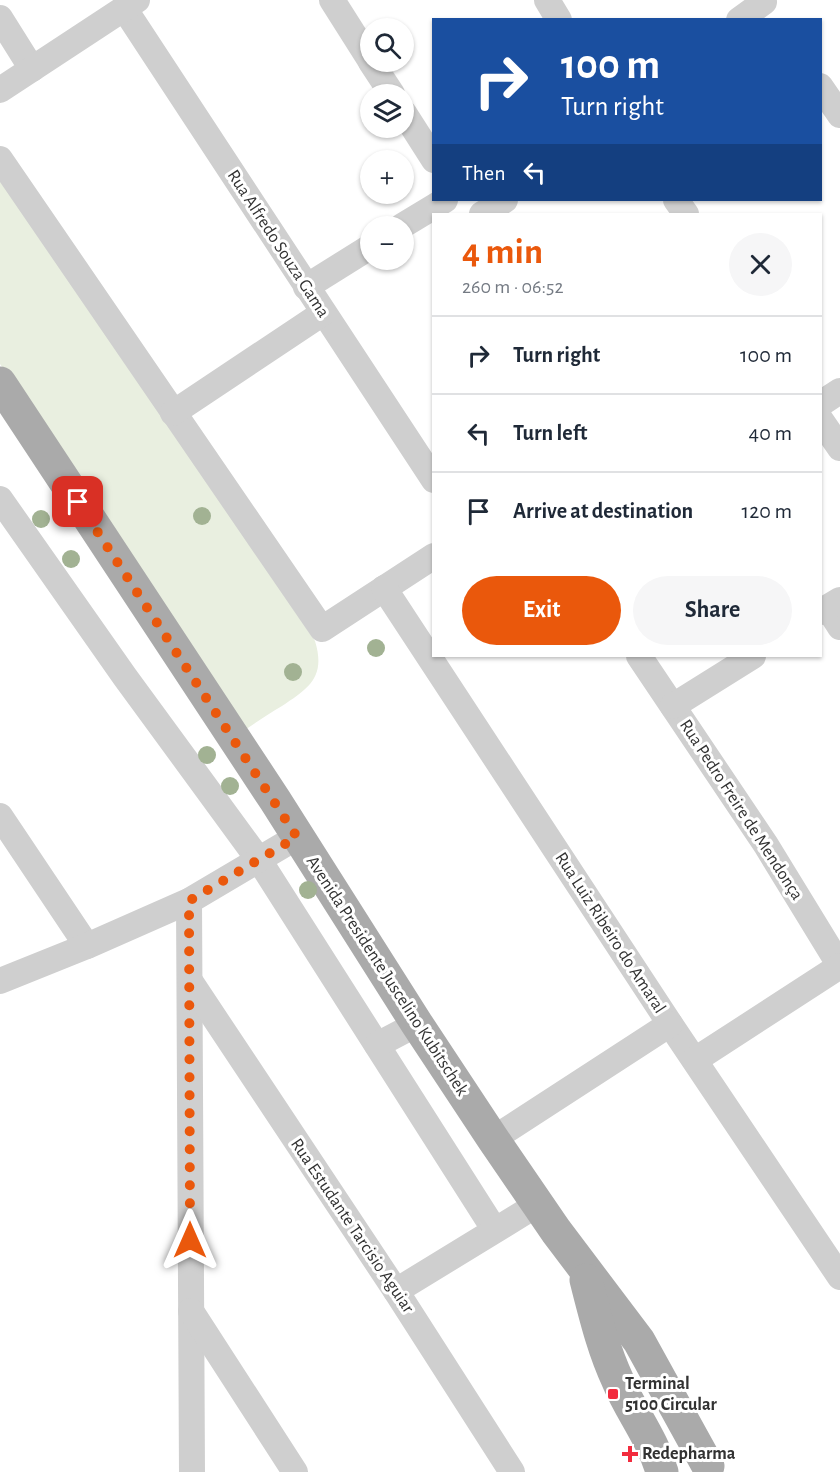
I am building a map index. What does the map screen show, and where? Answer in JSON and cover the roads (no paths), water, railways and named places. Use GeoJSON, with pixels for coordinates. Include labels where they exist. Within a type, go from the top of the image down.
{"type":"FeatureCollection","features":[{"type":"Feature","properties":{"kind":"main road","name":"Avenida Presidente Juscelino Kubitschek"},"geometry":{"type":"LineString","coordinates":[[0,383],[493,1139],[556,1231],[639,1341],[702,1470]]}},
{"type":"Feature","properties":{"kind":"main road"},"geometry":{"type":"LineString","coordinates":[[582,1264],[604,1347],[618,1383],[658,1456],[662,1472]]}},
{"type":"Feature","properties":{"kind":"street"},"geometry":{"type":"LineString","coordinates":[[332,0],[360,44]]}},
{"type":"Feature","properties":{"kind":"street"},"geometry":{"type":"LineString","coordinates":[[547,0],[558,18]]}},
{"type":"Feature","properties":{"kind":"street"},"geometry":{"type":"LineString","coordinates":[[0,90],[130,4]]}},
{"type":"Feature","properties":{"kind":"street","name":"Rua Alfredo Souza Gama"},"geometry":{"type":"LineString","coordinates":[[130,4],[306,288],[432,477]]}},
{"type":"Feature","properties":{"kind":"street"},"geometry":{"type":"LineString","coordinates":[[743,18],[768,7]]}},
{"type":"Feature","properties":{"kind":"street"},"geometry":{"type":"LineString","coordinates":[[0,18],[32,69]]}},
{"type":"Feature","properties":{"kind":"street"},"geometry":{"type":"LineString","coordinates":[[822,89],[839,112]]}},
{"type":"Feature","properties":{"kind":"street"},"geometry":{"type":"LineString","coordinates":[[414,129],[432,157]]}},
{"type":"Feature","properties":{"kind":"street"},"geometry":{"type":"LineString","coordinates":[[0,159],[322,629],[432,557]]}},
{"type":"Feature","properties":{"kind":"street"},"geometry":{"type":"LineString","coordinates":[[414,219],[443,201]]}},
{"type":"Feature","properties":{"kind":"street"},"geometry":{"type":"LineString","coordinates":[[484,213],[503,201]]}},
{"type":"Feature","properties":{"kind":"street"},"geometry":{"type":"LineString","coordinates":[[306,288],[360,253]]}},
{"type":"Feature","properties":{"kind":"street"},"geometry":{"type":"LineString","coordinates":[[173,413],[323,313]]}},
{"type":"Feature","properties":{"kind":"street"},"geometry":{"type":"LineString","coordinates":[[822,403],[840,391]]}},
{"type":"Feature","properties":{"kind":"street"},"geometry":{"type":"LineString","coordinates":[[822,422],[840,448]]}},
{"type":"Feature","properties":{"kind":"street"},"geometry":{"type":"LineString","coordinates":[[0,499],[125,677],[259,861],[494,1230]]}},
{"type":"Feature","properties":{"kind":"street","name":"Rua Luiz Ribeiro do Amaral"},"geometry":{"type":"LineString","coordinates":[[384,588],[670,1024],[840,1277]]}},
{"type":"Feature","properties":{"kind":"street","name":"Rua Pedro Freire de Mendonça"},"geometry":{"type":"LineString","coordinates":[[640,657],[766,845],[840,966]]}},
{"type":"Feature","properties":{"kind":"street"},"geometry":{"type":"LineString","coordinates":[[673,706],[751,657]]}},
{"type":"Feature","properties":{"kind":"street"},"geometry":{"type":"LineString","coordinates":[[0,816],[87,946]]}},
{"type":"Feature","properties":{"kind":"street"},"geometry":{"type":"LineString","coordinates":[[0,981],[189,901],[297,837]]}},
{"type":"Feature","properties":{"kind":"street"},"geometry":{"type":"LineString","coordinates":[[189,901],[192,1472]]}},
{"type":"Feature","properties":{"kind":"street"},"geometry":{"type":"LineString","coordinates":[[695,1060],[840,966]]}},
{"type":"Feature","properties":{"kind":"street","name":"Rua Estudante Tarcisio Aguiar"},"geometry":{"type":"LineString","coordinates":[[190,981],[396,1291],[512,1472]]}},
{"type":"Feature","properties":{"kind":"street"},"geometry":{"type":"LineString","coordinates":[[377,1046],[417,1024]]}},
{"type":"Feature","properties":{"kind":"street"},"geometry":{"type":"LineString","coordinates":[[493,1139],[670,1024]]}},
{"type":"Feature","properties":{"kind":"street"},"geometry":{"type":"LineString","coordinates":[[396,1291],[538,1203]]}},
{"type":"Feature","properties":{"kind":"street"},"geometry":{"type":"LineString","coordinates":[[190,1311],[295,1472]]}},
{"type":"Feature","properties":{"kind":"place","name":"Terminal 5100 Circular"},"geometry":{"type":"Point","coordinates":[613,1394]}},
{"type":"Feature","properties":{"kind":"place","name":"Redepharma"},"geometry":{"type":"Point","coordinates":[630,1454]}}]}
